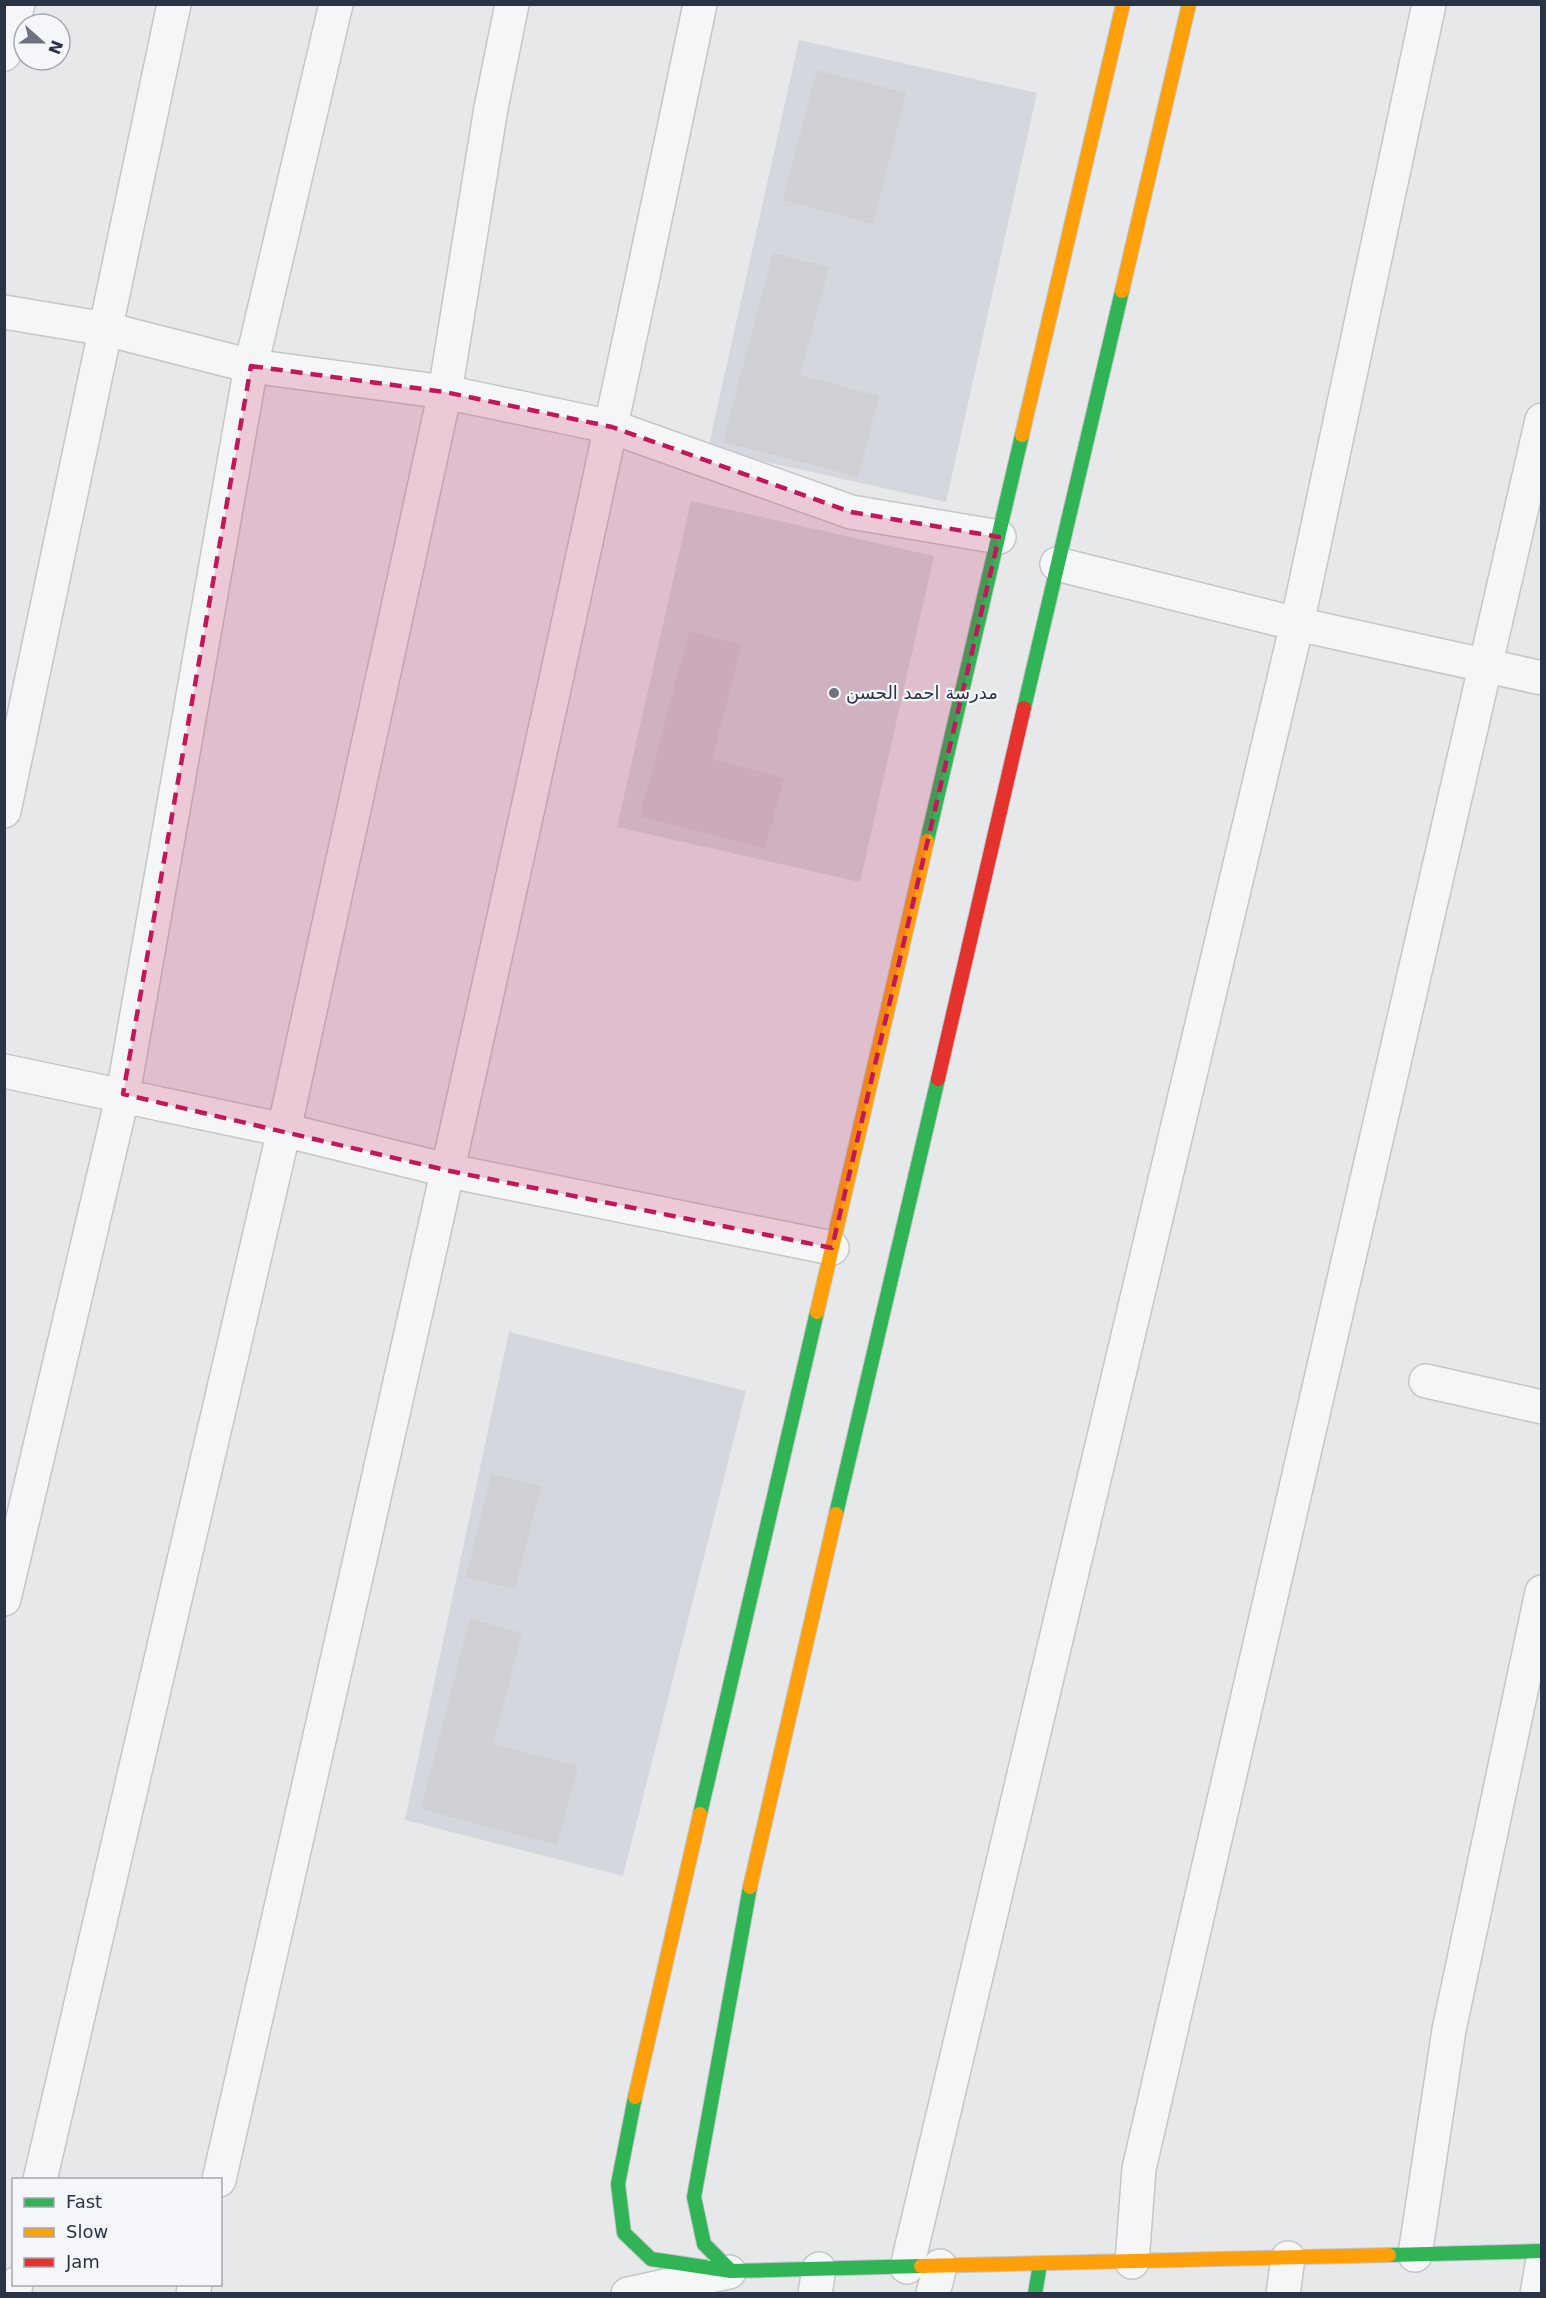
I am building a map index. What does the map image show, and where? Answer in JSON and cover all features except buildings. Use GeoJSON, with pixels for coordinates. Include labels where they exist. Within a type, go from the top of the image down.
{"type":"FeatureCollection","features":[{"type":"Feature","properties":{"kind":"street"},"geometry":{"type":"LineString","coordinates":[[4,54],[18,4]]}},
{"type":"Feature","properties":{"kind":"street"},"geometry":{"type":"LineString","coordinates":[[4,811],[174,4]]}},
{"type":"Feature","properties":{"kind":"street"},"geometry":{"type":"LineString","coordinates":[[4,1599],[123,1094],[251,366],[336,4]]}},
{"type":"Feature","properties":{"kind":"street"},"geometry":{"type":"LineString","coordinates":[[40,2178],[284,1130],[445,392],[491,108],[512,4]]}},
{"type":"Feature","properties":{"kind":"street"},"geometry":{"type":"LineString","coordinates":[[219,2178],[450,1171],[612,427],[700,4]]}},
{"type":"Feature","properties":{"kind":"street"},"geometry":{"type":"LineString","coordinates":[[1124,4],[645,2049],[618,2184],[624,2233],[651,2259],[817,2281],[907,2267],[936,2280],[1040,2264],[1542,2251]]}},
{"type":"Feature","properties":{"kind":"street"},"geometry":{"type":"LineString","coordinates":[[731,2271],[704,2244],[693,2197],[753,1868],[1189,4]]}},
{"type":"Feature","properties":{"kind":"street"},"geometry":{"type":"LineString","coordinates":[[907,2267],[1297,624],[1429,4]]}},
{"type":"Feature","properties":{"kind":"street"},"geometry":{"type":"LineString","coordinates":[[4,312],[106,328],[251,366],[445,392],[612,427],[851,512],[999,537]]}},
{"type":"Feature","properties":{"kind":"street"},"geometry":{"type":"LineString","coordinates":[[1132,2262],[1139,2169],[1542,420]]}},
{"type":"Feature","properties":{"kind":"street"},"geometry":{"type":"LineString","coordinates":[[1058,564],[1297,624],[1542,678]]}},
{"type":"Feature","properties":{"kind":"street"},"geometry":{"type":"LineString","coordinates":[[4,1071],[123,1094],[284,1130],[450,1171],[832,1248]]}},
{"type":"Feature","properties":{"kind":"street"},"geometry":{"type":"LineString","coordinates":[[1426,1381],[1542,1407]]}},
{"type":"Feature","properties":{"kind":"street"},"geometry":{"type":"LineString","coordinates":[[1414,2255],[1449,2030],[1542,1592]]}},
{"type":"Feature","properties":{"kind":"street"},"geometry":{"type":"LineString","coordinates":[[1283,2294],[1288,2258]]}},
{"type":"Feature","properties":{"kind":"street"},"geometry":{"type":"LineString","coordinates":[[1035,2294],[1040,2264]]}},
{"type":"Feature","properties":{"kind":"street"},"geometry":{"type":"LineString","coordinates":[[1537,2294],[1542,2265]]}},
{"type":"Feature","properties":{"kind":"street"},"geometry":{"type":"LineString","coordinates":[[628,2294],[731,2271]]}},
{"type":"Feature","properties":{"kind":"highlighted area"},"geometry":{"type":"Polygon","coordinates":[[[251,366],[445,392],[612,427],[851,512],[999,537],[832,1248],[450,1171],[123,1094],[251,366]]]}},
{"type":"Feature","properties":{"kind":"shaded area"},"geometry":{"type":"Polygon","coordinates":[[[799,40],[1037,93],[946,502],[708,449],[799,40]]]}},
{"type":"Feature","properties":{"kind":"shaded area"},"geometry":{"type":"Polygon","coordinates":[[[691,501],[934,556],[860,882],[617,827],[691,501]]]}},
{"type":"Feature","properties":{"kind":"shaded area"},"geometry":{"type":"Polygon","coordinates":[[[509,1332],[746,1391],[623,1876],[405,1820],[509,1332]]]}},
{"type":"Feature","properties":{"kind":"traffic: fast"},"geometry":{"type":"LineString","coordinates":[[1024,708],[1122,291]]}},
{"type":"Feature","properties":{"kind":"traffic: fast"},"geometry":{"type":"LineString","coordinates":[[927,841],[1022,435]]}},
{"type":"Feature","properties":{"kind":"traffic: fast"},"geometry":{"type":"LineString","coordinates":[[836,1514],[938,1079]]}},
{"type":"Feature","properties":{"kind":"traffic: fast"},"geometry":{"type":"LineString","coordinates":[[700,1814],[817,1312]]}},
{"type":"Feature","properties":{"kind":"traffic: fast"},"geometry":{"type":"LineString","coordinates":[[731,2271],[704,2244],[694,2197],[750,1887]]}},
{"type":"Feature","properties":{"kind":"traffic: fast"},"geometry":{"type":"LineString","coordinates":[[635,2097],[618,2184],[624,2233],[651,2259],[731,2271],[921,2266]]}},
{"type":"Feature","properties":{"kind":"traffic: fast"},"geometry":{"type":"LineString","coordinates":[[1389,2255],[1542,2251]]}},
{"type":"Feature","properties":{"kind":"traffic: fast"},"geometry":{"type":"LineString","coordinates":[[1035,2294],[1040,2264]]}},
{"type":"Feature","properties":{"kind":"traffic: slow"},"geometry":{"type":"LineString","coordinates":[[1022,435],[1123,4]]}},
{"type":"Feature","properties":{"kind":"traffic: slow"},"geometry":{"type":"LineString","coordinates":[[1122,291],[1189,4]]}},
{"type":"Feature","properties":{"kind":"traffic: slow"},"geometry":{"type":"LineString","coordinates":[[817,1312],[927,841]]}},
{"type":"Feature","properties":{"kind":"traffic: slow"},"geometry":{"type":"LineString","coordinates":[[750,1887],[836,1514]]}},
{"type":"Feature","properties":{"kind":"traffic: slow"},"geometry":{"type":"LineString","coordinates":[[635,2097],[700,1814]]}},
{"type":"Feature","properties":{"kind":"traffic: slow"},"geometry":{"type":"LineString","coordinates":[[921,2266],[1389,2255]]}},
{"type":"Feature","properties":{"kind":"traffic: jam"},"geometry":{"type":"LineString","coordinates":[[938,1079],[1024,708]]}},
{"type":"Feature","properties":{"kind":"place","name":"مدرسة احمد الحسن"},"geometry":{"type":"Point","coordinates":[834,693]}}]}
